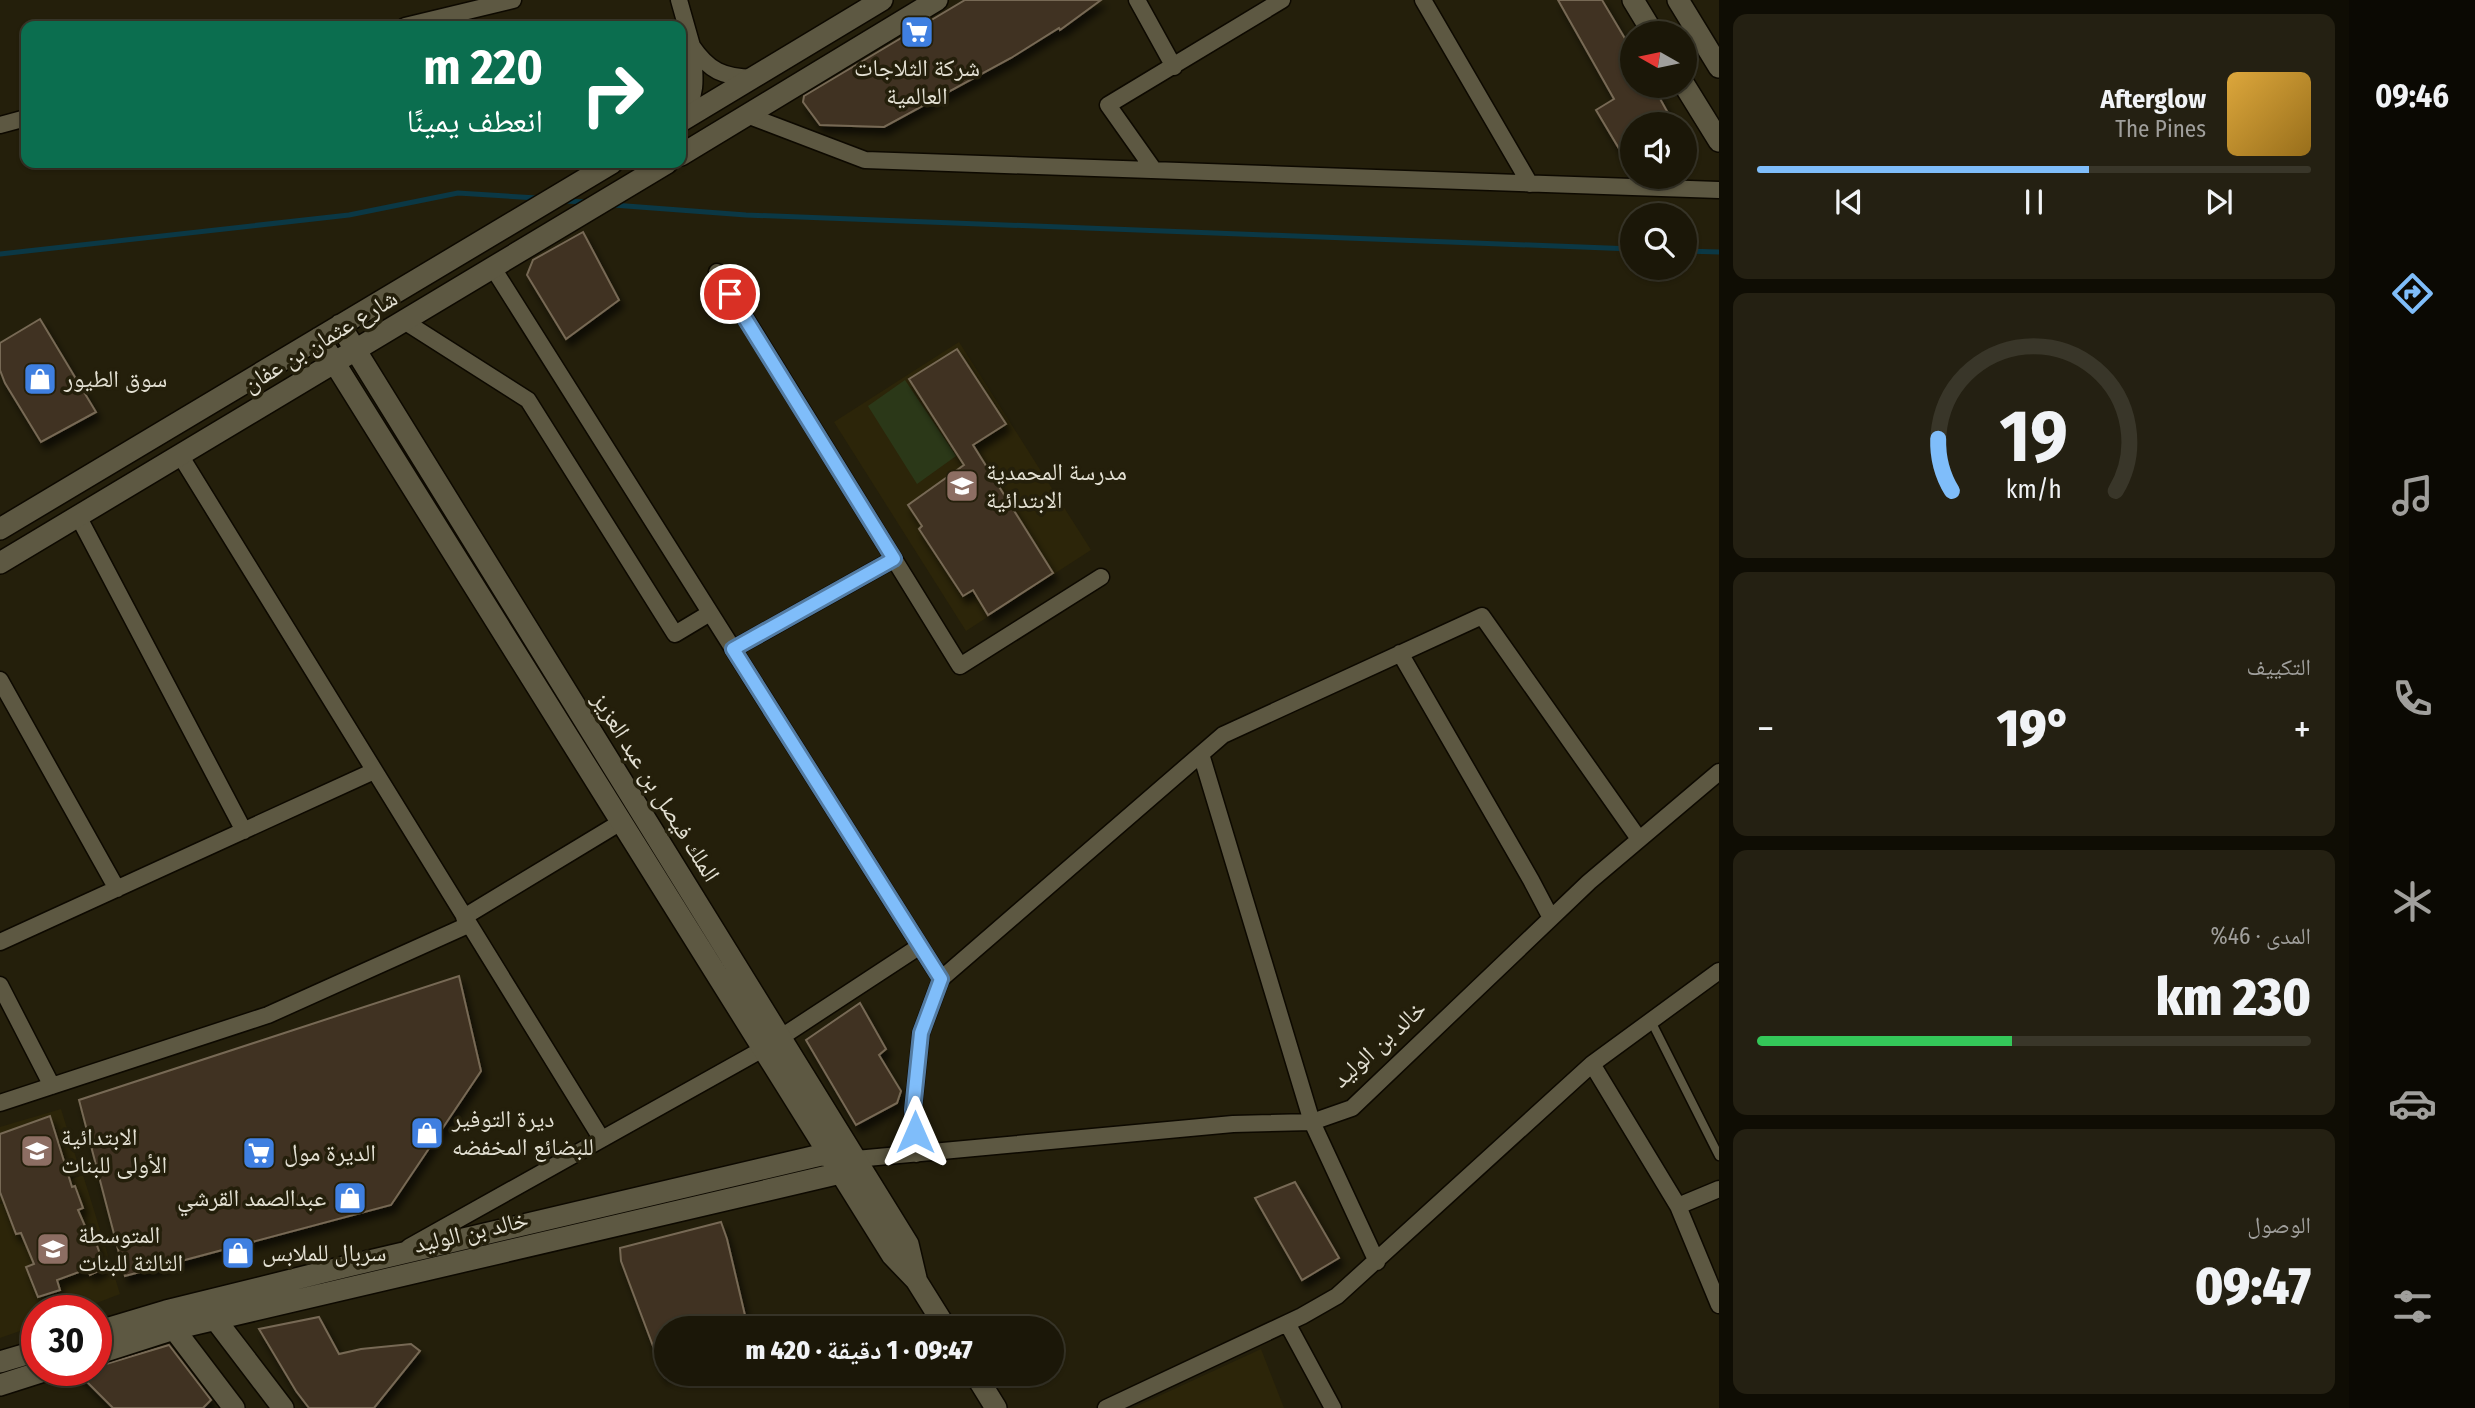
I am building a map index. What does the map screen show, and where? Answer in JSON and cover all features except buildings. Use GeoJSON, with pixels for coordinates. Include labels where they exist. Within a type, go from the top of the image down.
{"type":"FeatureCollection","features":[{"type":"Feature","properties":{"kind":"street"},"geometry":{"type":"LineString","coordinates":[[426,21],[513,0]]}},
{"type":"Feature","properties":{"kind":"street"},"geometry":{"type":"LineString","coordinates":[[679,0],[685,21]]}},
{"type":"Feature","properties":{"kind":"street"},"geometry":{"type":"LineString","coordinates":[[686,152],[937,0]]}},
{"type":"Feature","properties":{"kind":"street"},"geometry":{"type":"LineString","coordinates":[[1137,0],[1174,67]]}},
{"type":"Feature","properties":{"kind":"street"},"geometry":{"type":"LineString","coordinates":[[1154,170],[1108,105],[1282,0]]}},
{"type":"Feature","properties":{"kind":"street"},"geometry":{"type":"LineString","coordinates":[[1423,0],[1530,184]]}},
{"type":"Feature","properties":{"kind":"street"},"geometry":{"type":"LineString","coordinates":[[1633,0],[1646,21]]}},
{"type":"Feature","properties":{"kind":"street"},"geometry":{"type":"LineString","coordinates":[[1678,0],[1719,67]]}},
{"type":"Feature","properties":{"kind":"street"},"geometry":{"type":"LineString","coordinates":[[686,117],[875,2]]}},
{"type":"Feature","properties":{"kind":"street"},"geometry":{"type":"LineString","coordinates":[[686,25],[692,46],[695,91],[686,113]]}},
{"type":"Feature","properties":{"kind":"street"},"geometry":{"type":"LineString","coordinates":[[692,46],[704,64],[717,71],[735,78],[753,78]]}},
{"type":"Feature","properties":{"kind":"street"},"geometry":{"type":"LineString","coordinates":[[1692,98],[1719,141]]}},
{"type":"Feature","properties":{"kind":"street"},"geometry":{"type":"LineString","coordinates":[[747,115],[865,160],[1719,191]]}},
{"type":"Feature","properties":{"kind":"street"},"geometry":{"type":"LineString","coordinates":[[0,125],[21,119]]}},
{"type":"Feature","properties":{"kind":"street","name":"شارع عثمان بن عفان"},"geometry":{"type":"LineString","coordinates":[[0,529],[604,168]]}},
{"type":"Feature","properties":{"kind":"street","name":"شارع عثمان بن عفان"},"geometry":{"type":"LineString","coordinates":[[0,563],[659,168]]}},
{"type":"Feature","properties":{"kind":"street"},"geometry":{"type":"LineString","coordinates":[[493,268],[941,979]]}},
{"type":"Feature","properties":{"kind":"street"},"geometry":{"type":"LineString","coordinates":[[717,272],[960,666],[1101,577]]}},
{"type":"Feature","properties":{"kind":"street"},"geometry":{"type":"LineString","coordinates":[[404,321],[528,400],[675,634],[710,612]]}},
{"type":"Feature","properties":{"kind":"street","name":"الملك فيصل بن عبد العزيز"},"geometry":{"type":"LineString","coordinates":[[340,325],[772,1043],[842,1162],[892,1255],[916,1280],[938,1316]]}},
{"type":"Feature","properties":{"kind":"street","name":"الملك فيصل بن عبد العزيز"},"geometry":{"type":"LineString","coordinates":[[319,338],[621,822],[772,1043]]}},
{"type":"Feature","properties":{"kind":"street"},"geometry":{"type":"LineString","coordinates":[[180,455],[601,1138]]}},
{"type":"Feature","properties":{"kind":"street"},"geometry":{"type":"LineString","coordinates":[[78,516],[244,831]]}},
{"type":"Feature","properties":{"kind":"street"},"geometry":{"type":"LineString","coordinates":[[733,649],[894,559]]}},
{"type":"Feature","properties":{"kind":"street"},"geometry":{"type":"LineString","coordinates":[[916,1154],[913,1110],[921,1033],[941,979],[1223,735],[1482,616],[1639,839]]}},
{"type":"Feature","properties":{"kind":"street"},"geometry":{"type":"LineString","coordinates":[[1400,653],[1551,918]]}},
{"type":"Feature","properties":{"kind":"street"},"geometry":{"type":"LineString","coordinates":[[0,680],[117,889]]}},
{"type":"Feature","properties":{"kind":"street"},"geometry":{"type":"LineString","coordinates":[[1201,754],[1312,1122],[1377,1262]]}},
{"type":"Feature","properties":{"kind":"street"},"geometry":{"type":"LineString","coordinates":[[0,942],[374,771]]}},
{"type":"Feature","properties":{"kind":"street","name":"خالد بن الوليد"},"geometry":{"type":"LineString","coordinates":[[112,1327],[166,1311],[395,1255],[821,1155],[842,1162],[1233,1125],[1312,1122],[1352,1108],[1366,1096],[1589,881],[1719,772]]}},
{"type":"Feature","properties":{"kind":"street"},"geometry":{"type":"LineString","coordinates":[[0,1103],[268,1015],[466,921],[621,822]]}},
{"type":"Feature","properties":{"kind":"street"},"geometry":{"type":"LineString","coordinates":[[395,1255],[772,1043],[920,946]]}},
{"type":"Feature","properties":{"kind":"street"},"geometry":{"type":"LineString","coordinates":[[1106,1408],[1287,1323],[1337,1296],[1592,1064],[1719,971]]}},
{"type":"Feature","properties":{"kind":"street"},"geometry":{"type":"LineString","coordinates":[[0,985],[52,1086]]}},
{"type":"Feature","properties":{"kind":"street"},"geometry":{"type":"LineString","coordinates":[[1592,1064],[1678,1206],[1719,1305]]}},
{"type":"Feature","properties":{"kind":"street","name":"خالد بن الوليد"},"geometry":{"type":"LineString","coordinates":[[112,1349],[174,1329],[832,1175],[842,1162]]}},
{"type":"Feature","properties":{"kind":"street"},"geometry":{"type":"LineString","coordinates":[[1678,1206],[1719,1189]]}},
{"type":"Feature","properties":{"kind":"street"},"geometry":{"type":"LineString","coordinates":[[215,1320],[283,1408]]}},
{"type":"Feature","properties":{"kind":"street"},"geometry":{"type":"LineString","coordinates":[[1287,1323],[1333,1408]]}},
{"type":"Feature","properties":{"kind":"street"},"geometry":{"type":"LineString","coordinates":[[174,1329],[234,1408]]}},
{"type":"Feature","properties":{"kind":"street"},"geometry":{"type":"LineString","coordinates":[[0,1362],[21,1356]]}},
{"type":"Feature","properties":{"kind":"street"},"geometry":{"type":"LineString","coordinates":[[0,1385],[21,1378]]}},
{"type":"Feature","properties":{"kind":"street"},"geometry":{"type":"LineString","coordinates":[[982,1386],[996,1408]]}},
{"type":"Feature","properties":{"kind":"lane"},"geometry":{"type":"LineString","coordinates":[[1651,1021],[1719,1156]]}},
{"type":"Feature","properties":{"kind":"shaded area","name":"مدرسة المحمدية الابتدائية"},"geometry":{"type":"Polygon","coordinates":[[[959,342],[1091,550],[966,631],[834,422],[959,342]]]}},
{"type":"Feature","properties":{"kind":"shaded area","name":"الابتدائية الأولى للبنات"},"geometry":{"type":"Polygon","coordinates":[[[61,1109],[81,1174],[0,1202],[0,1127],[61,1109]]]}},
{"type":"Feature","properties":{"kind":"shaded area","name":"المتوسطة الثالثة للبنات"},"geometry":{"type":"Polygon","coordinates":[[[83,1175],[120,1294],[112,1297],[21,1295],[21,1331],[0,1338],[0,1204],[83,1175]]]}},
{"type":"Feature","properties":{"kind":"shaded area"},"geometry":{"type":"Polygon","coordinates":[[[1261,1349],[1284,1408],[1133,1408],[1261,1349]]]}},
{"type":"Feature","properties":{"kind":"green space"},"geometry":{"type":"Polygon","coordinates":[[[905,380],[956,456],[917,484],[868,406],[905,380]]]}},
{"type":"Feature","properties":{"kind":"waterway"},"geometry":{"type":"LineString","coordinates":[[0,254],[349,215],[458,193],[537,198]]}},
{"type":"Feature","properties":{"kind":"waterway"},"geometry":{"type":"LineString","coordinates":[[565,201],[586,202]]}},
{"type":"Feature","properties":{"kind":"waterway"},"geometry":{"type":"LineString","coordinates":[[613,205],[746,215],[1620,249]]}},
{"type":"Feature","properties":{"kind":"waterway"},"geometry":{"type":"LineString","coordinates":[[1697,251],[1719,252]]}},
{"type":"Feature","properties":{"kind":"place","name":"شركة الثلاجات العالمية"},"geometry":{"type":"Point","coordinates":[917,32]}},
{"type":"Feature","properties":{"kind":"place","name":"سوق الطيور"},"geometry":{"type":"Point","coordinates":[40,379]}},
{"type":"Feature","properties":{"kind":"place","name":"مدرسة المحمدية الابتدائية"},"geometry":{"type":"Point","coordinates":[962,486]}},
{"type":"Feature","properties":{"kind":"place","name":"ديرة التوفير للبضائع المخفضه"},"geometry":{"type":"Point","coordinates":[427,1133]}},
{"type":"Feature","properties":{"kind":"place","name":"الابتدائية الأولى للبنات"},"geometry":{"type":"Point","coordinates":[37,1151]}},
{"type":"Feature","properties":{"kind":"place","name":"الديرة مول"},"geometry":{"type":"Point","coordinates":[259,1153]}},
{"type":"Feature","properties":{"kind":"place","name":"عبدالصمد القرشي"},"geometry":{"type":"Point","coordinates":[350,1198]}},
{"type":"Feature","properties":{"kind":"place","name":"المتوسطة الثالثة للبنات"},"geometry":{"type":"Point","coordinates":[53,1249]}},
{"type":"Feature","properties":{"kind":"place","name":"سربال للملابس"},"geometry":{"type":"Point","coordinates":[238,1253]}},
{"type":"Feature","properties":{"kind":"route"},"geometry":{"type":"LineString","coordinates":[[730,294],[894,559],[733,649],[941,979],[921,1033],[913,1110],[915,1132]]}}]}
